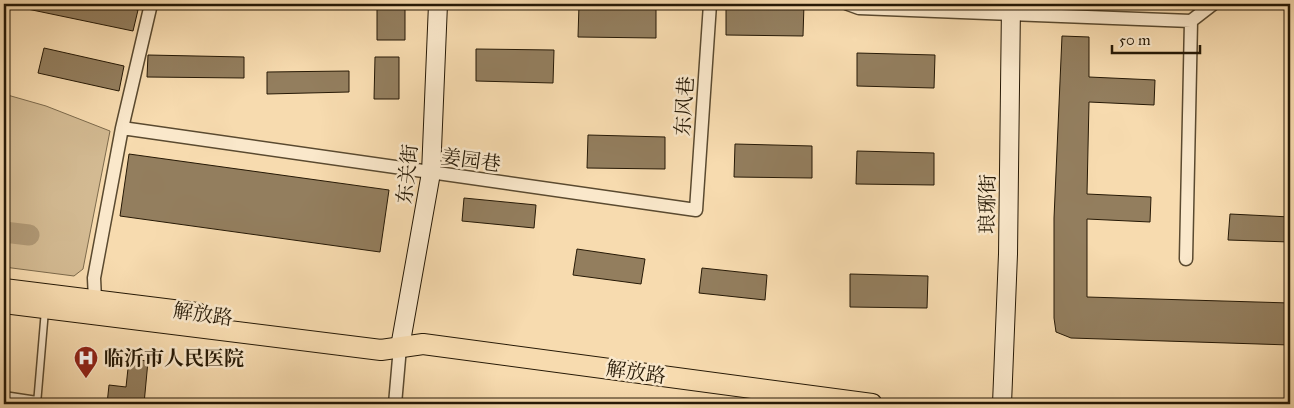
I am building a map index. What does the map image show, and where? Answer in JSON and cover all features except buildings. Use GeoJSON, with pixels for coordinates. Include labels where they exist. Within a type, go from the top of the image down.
{"type":"FeatureCollection","features":[{"type":"Feature","properties":{"kind":"main road","name":"解放路"},"geometry":{"type":"LineString","coordinates":[[4,289],[383,338],[422,356],[775,404]]}},
{"type":"Feature","properties":{"kind":"main road","name":"解放路"},"geometry":{"type":"LineString","coordinates":[[4,303],[381,350],[423,344],[872,404]]}},
{"type":"Feature","properties":{"kind":"street"},"geometry":{"type":"LineString","coordinates":[[95,300],[94,278],[122,128],[151,4]]}},
{"type":"Feature","properties":{"kind":"street","name":"东关街"},"geometry":{"type":"LineString","coordinates":[[400,347],[432,173],[438,4]]}},
{"type":"Feature","properties":{"kind":"street","name":"东风巷"},"geometry":{"type":"LineString","coordinates":[[696,210],[710,4]]}},
{"type":"Feature","properties":{"kind":"street"},"geometry":{"type":"LineString","coordinates":[[848,4],[859,8],[1011,8],[1191,21],[1213,4]]}},
{"type":"Feature","properties":{"kind":"street","name":"琅琊街"},"geometry":{"type":"LineString","coordinates":[[1002,404],[1008,244],[1011,8]]}},
{"type":"Feature","properties":{"kind":"street"},"geometry":{"type":"LineString","coordinates":[[1186,259],[1191,21]]}},
{"type":"Feature","properties":{"kind":"street","name":"姜园巷"},"geometry":{"type":"LineString","coordinates":[[122,128],[696,210]]}},
{"type":"Feature","properties":{"kind":"street"},"geometry":{"type":"LineString","coordinates":[[395,404],[400,347]]}},
{"type":"Feature","properties":{"kind":"lane"},"geometry":{"type":"LineString","coordinates":[[4,404],[5,396],[37,402],[45,308]]}},
{"type":"Feature","properties":{"kind":"shaded area"},"geometry":{"type":"Polygon","coordinates":[[[4,94],[46,106],[110,131],[83,269],[74,276],[4,267],[4,94]]]}},
{"type":"Feature","properties":{"kind":"waterway"},"geometry":{"type":"LineString","coordinates":[[4,232],[29,235]]}},
{"type":"Feature","properties":{"kind":"place","name":"临沂市人民医院"},"geometry":{"type":"Point","coordinates":[86,379]}}]}
